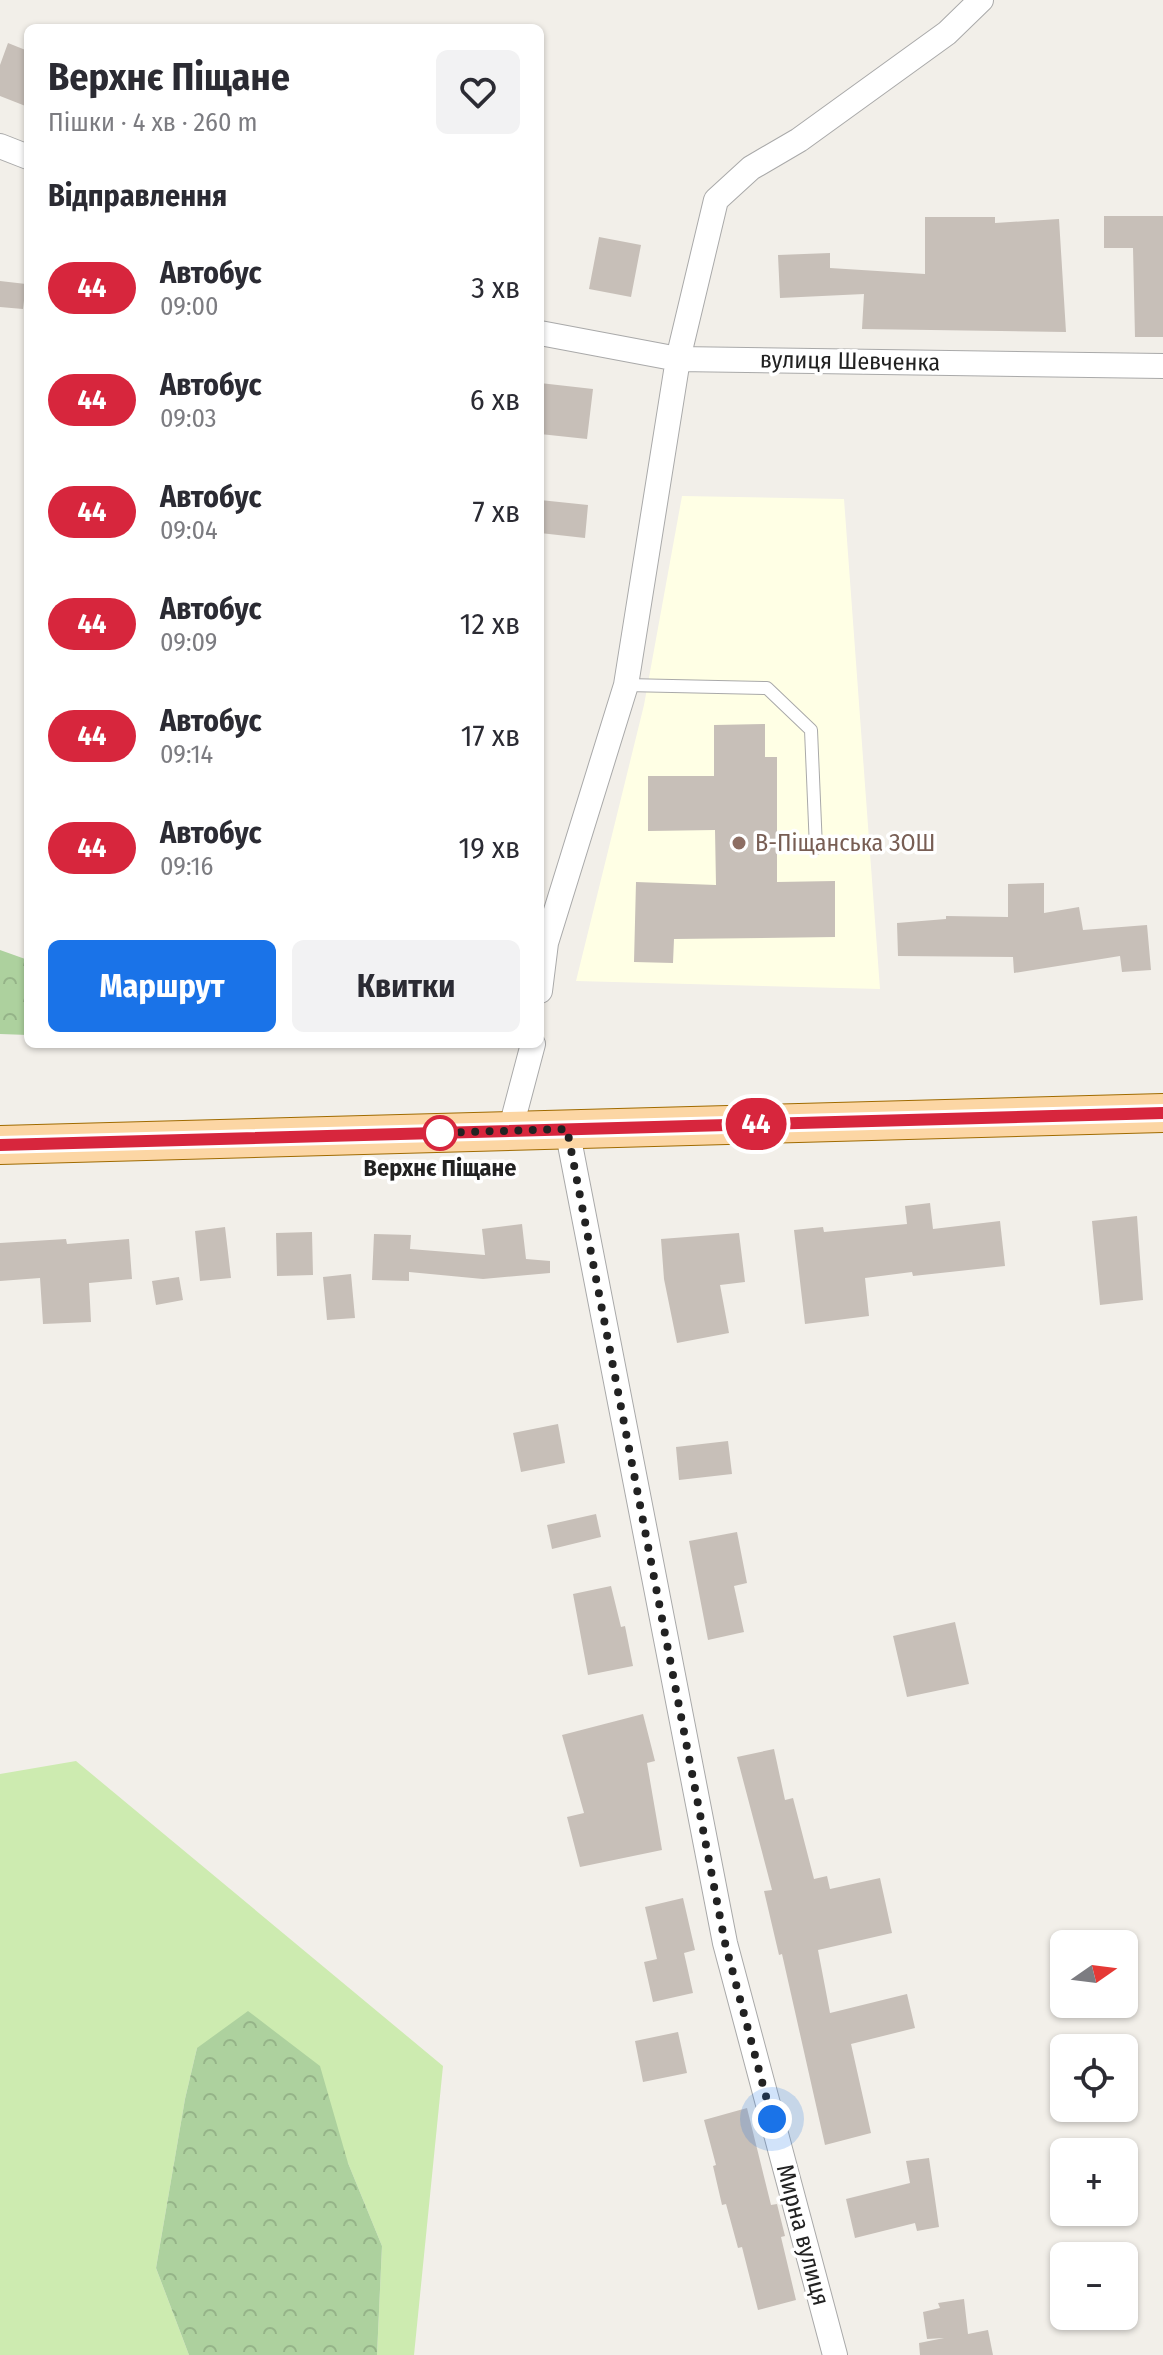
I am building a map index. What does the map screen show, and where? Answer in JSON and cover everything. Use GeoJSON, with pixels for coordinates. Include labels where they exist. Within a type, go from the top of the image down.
{"type":"FeatureCollection","features":[{"type":"Feature","properties":{"kind":"main road"},"geometry":{"type":"LineString","coordinates":[[0,1145],[1163,1113]]}},
{"type":"Feature","properties":{"kind":"street"},"geometry":{"type":"LineString","coordinates":[[544,959],[546,943],[626,685],[678,359],[716,200],[751,168],[799,140],[947,33],[981,0]]}},
{"type":"Feature","properties":{"kind":"street"},"geometry":{"type":"LineString","coordinates":[[0,146],[24,155]]}},
{"type":"Feature","properties":{"kind":"street","name":"вулиця Шевченка"},"geometry":{"type":"LineString","coordinates":[[544,334],[678,359],[1163,366]]}},
{"type":"Feature","properties":{"kind":"street"},"geometry":{"type":"LineString","coordinates":[[510,1131],[532,1048]]}},
{"type":"Feature","properties":{"kind":"street","name":"Мирна вулиця"},"geometry":{"type":"LineString","coordinates":[[567,1129],[725,1943],[835,2355]]}},
{"type":"Feature","properties":{"kind":"lane"},"geometry":{"type":"LineString","coordinates":[[626,685],[767,688],[811,730],[816,848]]}},
{"type":"Feature","properties":{"kind":"shaded area","name":"В-Піщанська ЗОШ"},"geometry":{"type":"Polygon","coordinates":[[[682,496],[844,499],[880,989],[576,981],[644,705],[682,496]]]}},
{"type":"Feature","properties":{"kind":"green space"},"geometry":{"type":"Polygon","coordinates":[[[0,950],[24,959],[24,1035],[0,1034],[0,950]]]}},
{"type":"Feature","properties":{"kind":"green space"},"geometry":{"type":"Polygon","coordinates":[[[76,1761],[443,2066],[414,2355],[377,2355],[382,2246],[348,2163],[197,2048],[185,2099],[156,2268],[189,2355],[0,2355],[0,1774],[76,1761]]]}},
{"type":"Feature","properties":{"kind":"green space"},"geometry":{"type":"Polygon","coordinates":[[[248,2011],[320,2066],[348,2163],[382,2246],[377,2355],[189,2355],[156,2268],[185,2099],[197,2048],[248,2011]]]}},
{"type":"Feature","properties":{"kind":"building"},"geometry":{"type":"Polygon","coordinates":[[[8,43],[24,49],[24,105],[0,96],[0,65],[8,43]]]}},
{"type":"Feature","properties":{"kind":"building"},"geometry":{"type":"Polygon","coordinates":[[[1104,216],[1163,216],[1163,337],[1135,337],[1133,248],[1104,248],[1104,216]]]}},
{"type":"Feature","properties":{"kind":"building"},"geometry":{"type":"Polygon","coordinates":[[[925,217],[995,217],[995,223],[1059,219],[1066,332],[862,329],[864,294],[780,298],[778,255],[830,253],[830,268],[925,274],[925,217]]]}},
{"type":"Feature","properties":{"kind":"building"},"geometry":{"type":"Polygon","coordinates":[[[599,237],[641,245],[631,297],[589,289],[599,237]]]}},
{"type":"Feature","properties":{"kind":"building"},"geometry":{"type":"Polygon","coordinates":[[[0,281],[24,284],[23,309],[0,307],[0,281]]]}},
{"type":"Feature","properties":{"kind":"building"},"geometry":{"type":"Polygon","coordinates":[[[544,383],[593,389],[587,439],[544,434],[544,383]]]}},
{"type":"Feature","properties":{"kind":"building"},"geometry":{"type":"Polygon","coordinates":[[[544,500],[588,505],[585,538],[544,533],[544,500]]]}},
{"type":"Feature","properties":{"kind":"building"},"geometry":{"type":"Polygon","coordinates":[[[765,724],[765,757],[777,757],[777,882],[835,881],[835,937],[674,939],[673,963],[634,962],[636,882],[716,885],[715,830],[648,831],[648,776],[714,776],[714,725],[765,724]]]}},
{"type":"Feature","properties":{"kind":"building"},"geometry":{"type":"Polygon","coordinates":[[[1044,883],[1044,913],[1079,907],[1083,930],[1147,925],[1151,970],[1122,972],[1120,956],[1014,973],[1013,957],[898,956],[897,923],[946,919],[946,916],[1008,917],[1008,884],[1044,883]]]}},
{"type":"Feature","properties":{"kind":"building"},"geometry":{"type":"Polygon","coordinates":[[[930,1203],[933,1229],[1000,1221],[1005,1266],[865,1278],[869,1316],[805,1324],[794,1230],[823,1227],[824,1232],[907,1224],[905,1206],[930,1203]]]}},
{"type":"Feature","properties":{"kind":"building"},"geometry":{"type":"Polygon","coordinates":[[[1137,1216],[1143,1300],[1100,1305],[1092,1221],[1137,1216]]]}},
{"type":"Feature","properties":{"kind":"building"},"geometry":{"type":"Polygon","coordinates":[[[522,1224],[526,1259],[550,1261],[550,1273],[483,1279],[409,1272],[409,1281],[372,1280],[374,1234],[411,1235],[410,1249],[485,1255],[482,1229],[522,1224]]]}},
{"type":"Feature","properties":{"kind":"building"},"geometry":{"type":"Polygon","coordinates":[[[225,1227],[231,1278],[200,1281],[195,1231],[225,1227]]]}},
{"type":"Feature","properties":{"kind":"building"},"geometry":{"type":"Polygon","coordinates":[[[312,1232],[313,1275],[277,1276],[276,1233],[312,1232]]]}},
{"type":"Feature","properties":{"kind":"building"},"geometry":{"type":"Polygon","coordinates":[[[739,1233],[745,1282],[720,1285],[729,1333],[677,1343],[664,1279],[661,1239],[739,1233]]]}},
{"type":"Feature","properties":{"kind":"building"},"geometry":{"type":"Polygon","coordinates":[[[66,1239],[67,1244],[129,1239],[132,1279],[89,1283],[91,1322],[43,1324],[40,1278],[0,1281],[0,1243],[66,1239]]]}},
{"type":"Feature","properties":{"kind":"building"},"geometry":{"type":"Polygon","coordinates":[[[351,1274],[355,1318],[327,1320],[323,1277],[351,1274]]]}},
{"type":"Feature","properties":{"kind":"building"},"geometry":{"type":"Polygon","coordinates":[[[179,1277],[183,1300],[156,1305],[152,1281],[179,1277]]]}},
{"type":"Feature","properties":{"kind":"building"},"geometry":{"type":"Polygon","coordinates":[[[558,1424],[565,1463],[521,1472],[513,1433],[558,1424]]]}},
{"type":"Feature","properties":{"kind":"building"},"geometry":{"type":"Polygon","coordinates":[[[728,1441],[732,1474],[679,1480],[676,1447],[728,1441]]]}},
{"type":"Feature","properties":{"kind":"building"},"geometry":{"type":"Polygon","coordinates":[[[596,1514],[601,1537],[552,1549],[547,1525],[596,1514]]]}},
{"type":"Feature","properties":{"kind":"building"},"geometry":{"type":"Polygon","coordinates":[[[737,1532],[747,1583],[734,1586],[744,1632],[708,1640],[689,1541],[737,1532]]]}},
{"type":"Feature","properties":{"kind":"building"},"geometry":{"type":"Polygon","coordinates":[[[611,1586],[621,1627],[625,1626],[633,1666],[588,1675],[573,1594],[611,1586]]]}},
{"type":"Feature","properties":{"kind":"building"},"geometry":{"type":"Polygon","coordinates":[[[955,1622],[969,1684],[907,1697],[893,1636],[955,1622]]]}},
{"type":"Feature","properties":{"kind":"building"},"geometry":{"type":"Polygon","coordinates":[[[643,1714],[655,1761],[647,1763],[662,1850],[580,1867],[567,1817],[584,1813],[562,1735],[643,1714]]]}},
{"type":"Feature","properties":{"kind":"building"},"geometry":{"type":"Polygon","coordinates":[[[774,1749],[785,1800],[793,1798],[814,1879],[827,1876],[830,1889],[880,1878],[892,1933],[818,1950],[830,2013],[907,1994],[915,2028],[851,2044],[871,2133],[825,2145],[782,1954],[779,1955],[764,1891],[772,1890],[737,1757],[774,1749]]]}},
{"type":"Feature","properties":{"kind":"building"},"geometry":{"type":"Polygon","coordinates":[[[683,1898],[695,1950],[684,1953],[693,1993],[653,2002],[644,1962],[657,1959],[645,1907],[683,1898]]]}},
{"type":"Feature","properties":{"kind":"building"},"geometry":{"type":"Polygon","coordinates":[[[678,2032],[687,2073],[643,2082],[635,2041],[678,2032]]]}},
{"type":"Feature","properties":{"kind":"building"},"geometry":{"type":"Polygon","coordinates":[[[747,2108],[771,2205],[777,2204],[785,2236],[781,2237],[796,2300],[758,2310],[742,2247],[738,2248],[726,2204],[722,2205],[713,2166],[716,2165],[704,2120],[747,2108]]]}},
{"type":"Feature","properties":{"kind":"building"},"geometry":{"type":"Polygon","coordinates":[[[929,2158],[939,2227],[917,2231],[915,2223],[855,2238],[846,2199],[910,2183],[906,2161],[929,2158]]]}},
{"type":"Feature","properties":{"kind":"building"},"geometry":{"type":"Polygon","coordinates":[[[964,2299],[968,2334],[988,2330],[993,2355],[920,2355],[919,2343],[944,2338],[927,2339],[923,2312],[940,2308],[938,2303],[964,2299]]]}},
{"type":"Feature","properties":{"kind":"bus line","name":"44"},"geometry":{"type":"LineString","coordinates":[[0,1145],[1163,1113]]}},
{"type":"Feature","properties":{"kind":"place","name":"В-Піщанська ЗОШ"},"geometry":{"type":"Point","coordinates":[739,843]}},
{"type":"Feature","properties":{"kind":"place","name":"Верхнє Піщане"},"geometry":{"type":"Point","coordinates":[440,1133]}},
{"type":"Feature","properties":{"kind":"route"},"geometry":{"type":"LineString","coordinates":[[440,1133],[436,1133],[567,1129],[725,1943],[772,2119]]}}]}
